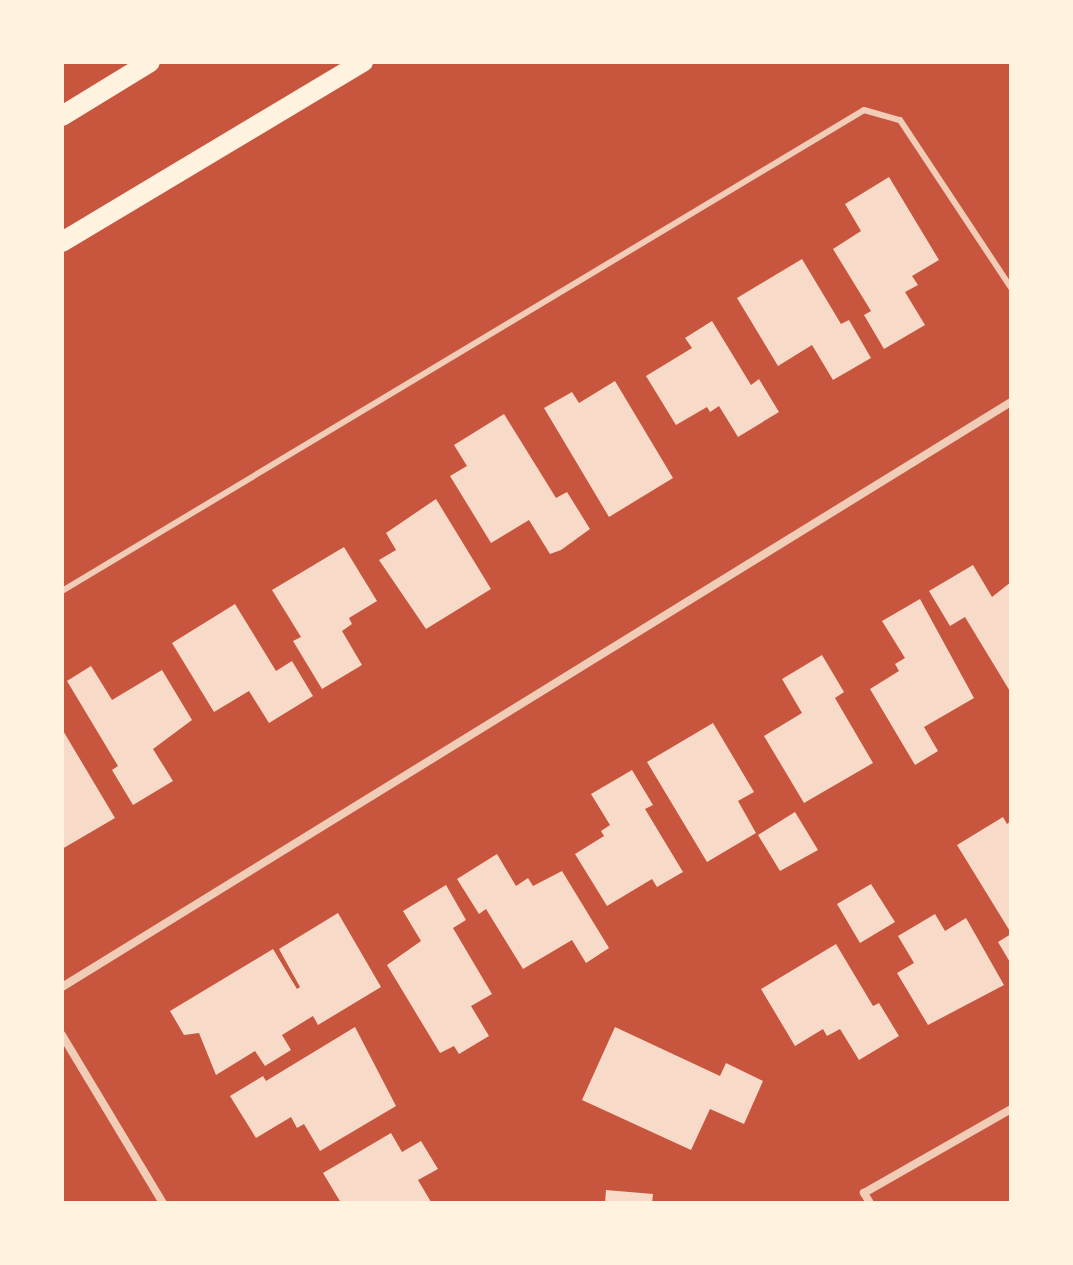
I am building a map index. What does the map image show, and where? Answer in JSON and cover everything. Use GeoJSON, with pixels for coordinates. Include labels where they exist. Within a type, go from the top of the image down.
{"type":"FeatureCollection","features":[{"type":"Feature","properties":{"kind":"main road"},"geometry":{"type":"LineString","coordinates":[[62,116],[150,62]]}},
{"type":"Feature","properties":{"kind":"main road"},"geometry":{"type":"LineString","coordinates":[[62,242],[363,62]]}},
{"type":"Feature","properties":{"kind":"street"},"geometry":{"type":"LineString","coordinates":[[62,987],[1011,402]]}},
{"type":"Feature","properties":{"kind":"street"},"geometry":{"type":"LineString","coordinates":[[62,1035],[163,1203]]}},
{"type":"Feature","properties":{"kind":"street"},"geometry":{"type":"LineString","coordinates":[[870,1203],[864,1193],[1011,1109]]}},
{"type":"Feature","properties":{"kind":"lane"},"geometry":{"type":"LineString","coordinates":[[62,591],[864,110],[900,120],[1011,288]]}},
{"type":"Feature","properties":{"kind":"building"},"geometry":{"type":"Polygon","coordinates":[[[889,177],[939,260],[912,276],[918,285],[905,292],[925,325],[884,349],[864,315],[871,311],[833,249],[861,231],[845,204],[889,177]]]}},
{"type":"Feature","properties":{"kind":"building"},"geometry":{"type":"Polygon","coordinates":[[[802,259],[841,324],[849,320],[871,358],[833,380],[812,345],[778,366],[737,298],[802,259]]]}},
{"type":"Feature","properties":{"kind":"building"},"geometry":{"type":"Polygon","coordinates":[[[712,321],[751,385],[759,379],[779,412],[738,437],[719,406],[710,412],[707,407],[676,425],[646,376],[692,348],[685,338],[712,321]]]}},
{"type":"Feature","properties":{"kind":"building"},"geometry":{"type":"Polygon","coordinates":[[[615,381],[673,478],[609,517],[544,408],[572,392],[579,403],[615,381]]]}},
{"type":"Feature","properties":{"kind":"building"},"geometry":{"type":"Polygon","coordinates":[[[504,414],[556,498],[567,492],[590,529],[561,550],[550,554],[529,520],[491,543],[450,476],[467,466],[454,445],[504,414]]]}},
{"type":"Feature","properties":{"kind":"building"},"geometry":{"type":"Polygon","coordinates":[[[436,499],[491,589],[426,629],[379,560],[396,550],[386,533],[436,499]]]}},
{"type":"Feature","properties":{"kind":"building"},"geometry":{"type":"Polygon","coordinates":[[[344,547],[377,601],[349,618],[352,624],[342,631],[362,665],[322,689],[293,641],[301,637],[272,590],[344,547]]]}},
{"type":"Feature","properties":{"kind":"building"},"geometry":{"type":"Polygon","coordinates":[[[973,565],[992,597],[1011,582],[1011,693],[965,617],[950,626],[929,591],[973,565]]]}},
{"type":"Feature","properties":{"kind":"building"},"geometry":{"type":"Polygon","coordinates":[[[920,599],[974,698],[924,727],[938,751],[915,765],[870,689],[899,671],[895,664],[905,658],[882,621],[920,599]]]}},
{"type":"Feature","properties":{"kind":"building"},"geometry":{"type":"Polygon","coordinates":[[[235,604],[276,671],[292,661],[313,696],[269,723],[249,691],[214,712],[172,643],[235,604]]]}},
{"type":"Feature","properties":{"kind":"building"},"geometry":{"type":"Polygon","coordinates":[[[822,655],[844,692],[835,698],[873,763],[804,803],[764,736],[802,713],[782,679],[822,655]]]}},
{"type":"Feature","properties":{"kind":"building"},"geometry":{"type":"Polygon","coordinates":[[[91,666],[112,700],[162,670],[192,720],[153,749],[173,781],[133,805],[112,770],[118,766],[67,681],[91,666]]]}},
{"type":"Feature","properties":{"kind":"building"},"geometry":{"type":"Polygon","coordinates":[[[713,723],[754,792],[738,801],[756,833],[707,862],[647,762],[713,723]]]}},
{"type":"Feature","properties":{"kind":"building"},"geometry":{"type":"Polygon","coordinates":[[[62,729],[115,818],[62,849],[62,729]]]}},
{"type":"Feature","properties":{"kind":"building"},"geometry":{"type":"Polygon","coordinates":[[[632,770],[653,805],[645,809],[683,872],[657,887],[652,879],[607,906],[575,854],[604,836],[601,831],[610,825],[591,794],[632,770]]]}},
{"type":"Feature","properties":{"kind":"building"},"geometry":{"type":"Polygon","coordinates":[[[795,812],[818,850],[780,871],[758,835],[795,812]]]}},
{"type":"Feature","properties":{"kind":"building"},"geometry":{"type":"Polygon","coordinates":[[[1003,817],[1007,824],[1011,821],[1011,933],[957,845],[1003,817]]]}},
{"type":"Feature","properties":{"kind":"building"},"geometry":{"type":"Polygon","coordinates":[[[497,854],[516,886],[528,878],[533,886],[562,871],[609,948],[586,963],[572,940],[523,969],[486,909],[479,914],[457,879],[497,854]]]}},
{"type":"Feature","properties":{"kind":"building"},"geometry":{"type":"Polygon","coordinates":[[[871,884],[895,922],[860,943],[837,904],[871,884]]]}},
{"type":"Feature","properties":{"kind":"building"},"geometry":{"type":"Polygon","coordinates":[[[446,885],[466,920],[453,928],[492,994],[471,1006],[489,1036],[459,1054],[454,1046],[440,1053],[387,965],[421,941],[403,911],[446,885]]]}},
{"type":"Feature","properties":{"kind":"building"},"geometry":{"type":"Polygon","coordinates":[[[338,913],[381,987],[318,1025],[313,1016],[282,1035],[291,1050],[265,1066],[255,1051],[216,1075],[199,1033],[184,1035],[170,1011],[273,949],[297,989],[300,987],[279,949],[338,913]]]}},
{"type":"Feature","properties":{"kind":"building"},"geometry":{"type":"Polygon","coordinates":[[[935,914],[945,931],[966,918],[1004,985],[928,1025],[897,973],[914,963],[898,936],[935,914]]]}},
{"type":"Feature","properties":{"kind":"building"},"geometry":{"type":"Polygon","coordinates":[[[1011,934],[1011,964],[998,942],[1011,934]]]}},
{"type":"Feature","properties":{"kind":"building"},"geometry":{"type":"Polygon","coordinates":[[[836,944],[873,1006],[879,1003],[899,1036],[859,1060],[840,1029],[827,1036],[823,1029],[795,1046],[761,989],[836,944]]]}},
{"type":"Feature","properties":{"kind":"building"},"geometry":{"type":"Polygon","coordinates":[[[355,1027],[396,1106],[320,1151],[304,1124],[297,1128],[291,1117],[256,1138],[230,1096],[263,1076],[266,1081],[355,1027]]]}},
{"type":"Feature","properties":{"kind":"building"},"geometry":{"type":"Polygon","coordinates":[[[615,1027],[720,1076],[726,1063],[763,1081],[744,1124],[710,1109],[691,1150],[582,1100],[615,1027]]]}},
{"type":"Feature","properties":{"kind":"building"},"geometry":{"type":"Polygon","coordinates":[[[391,1133],[402,1152],[421,1141],[438,1169],[418,1180],[431,1202],[341,1203],[323,1173],[391,1133]]]}},
{"type":"Feature","properties":{"kind":"building"},"geometry":{"type":"Polygon","coordinates":[[[606,1190],[653,1194],[652,1203],[605,1203],[606,1190]]]}}]}
